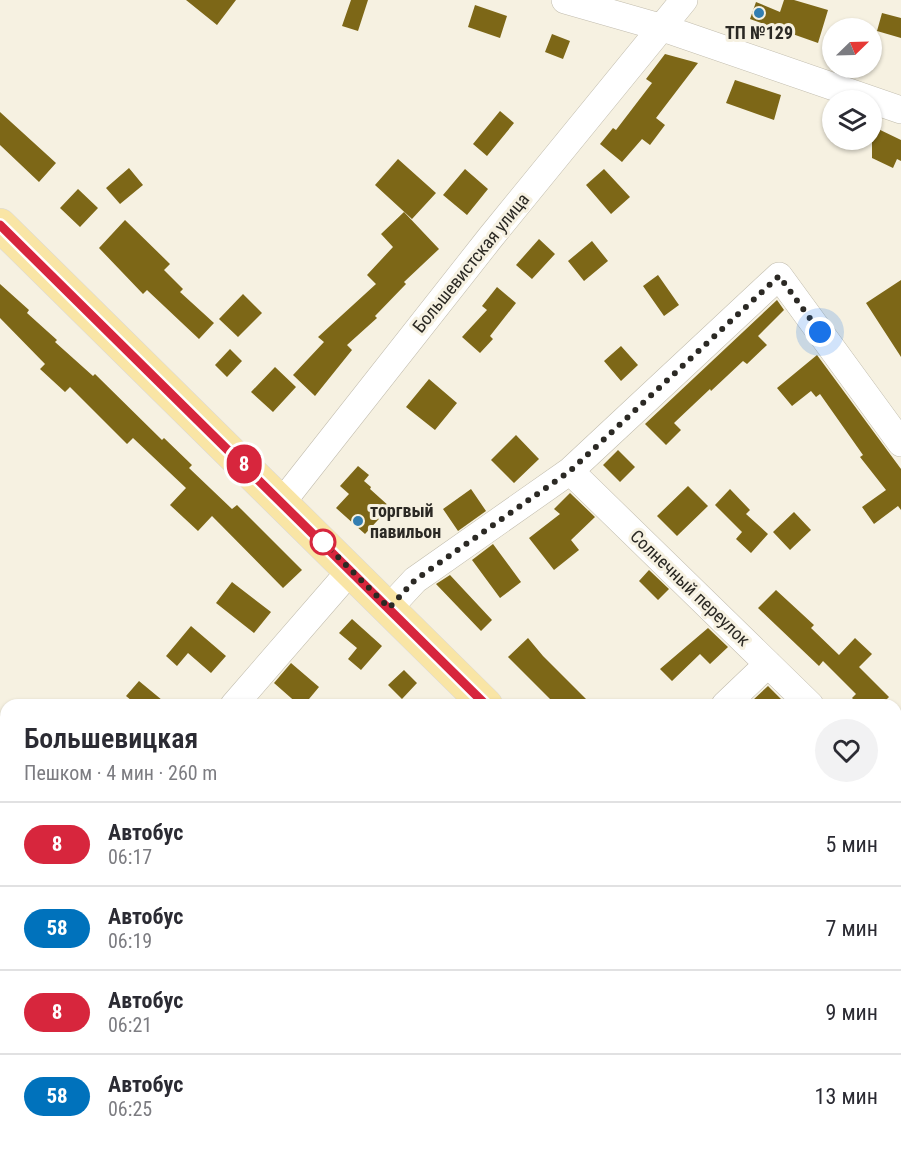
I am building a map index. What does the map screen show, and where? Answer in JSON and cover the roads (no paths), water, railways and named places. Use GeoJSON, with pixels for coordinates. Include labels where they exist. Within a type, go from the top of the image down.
{"type":"FeatureCollection","features":[{"type":"Feature","properties":{"kind":"main road"},"geometry":{"type":"LineString","coordinates":[[0,225],[480,699]]}},
{"type":"Feature","properties":{"kind":"street"},"geometry":{"type":"LineString","coordinates":[[565,0],[663,28],[901,110]]}},
{"type":"Feature","properties":{"kind":"street","name":"Большевистская улица"},"geometry":{"type":"LineString","coordinates":[[282,501],[490,238],[684,0]]}},
{"type":"Feature","properties":{"kind":"street"},"geometry":{"type":"LineString","coordinates":[[389,608],[415,580],[570,471],[779,276],[901,443]]}},
{"type":"Feature","properties":{"kind":"street","name":"Солнечный переулок"},"geometry":{"type":"LineString","coordinates":[[570,471],[804,699]]}},
{"type":"Feature","properties":{"kind":"street"},"geometry":{"type":"LineString","coordinates":[[239,699],[351,570]]}},
{"type":"Feature","properties":{"kind":"street"},"geometry":{"type":"LineString","coordinates":[[731,699],[768,664]]}},
{"type":"Feature","properties":{"kind":"place","name":"ТП №129"},"geometry":{"type":"Point","coordinates":[759,13]}},
{"type":"Feature","properties":{"kind":"place","name":"торгвый павильон"},"geometry":{"type":"Point","coordinates":[358,521]}}]}
